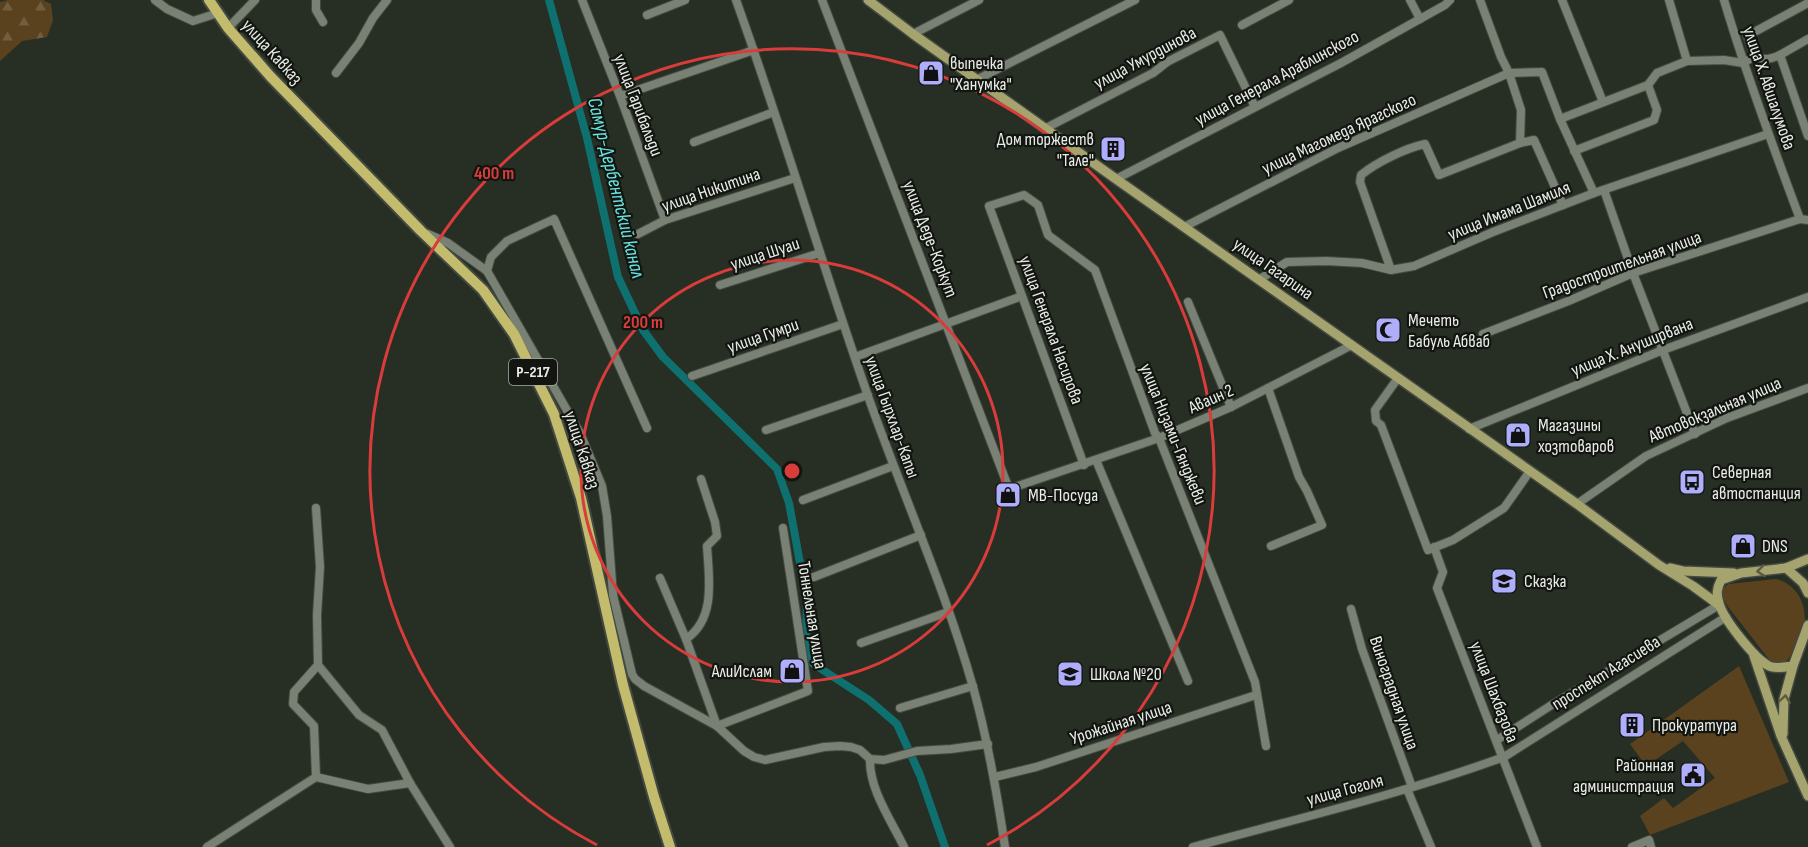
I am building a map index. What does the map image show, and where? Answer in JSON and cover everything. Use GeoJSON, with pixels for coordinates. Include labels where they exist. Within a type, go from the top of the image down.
{"type":"FeatureCollection","features":[{"type":"Feature","properties":{"kind":"highway","name":"улица Кавказ"},"geometry":{"type":"LineString","coordinates":[[208,0],[228,28],[270,76],[421,231],[483,290],[514,334],[554,414],[581,498],[623,685],[670,847]]}},
{"type":"Feature","properties":{"kind":"main road","name":"улица Гагарина"},"geometry":{"type":"LineString","coordinates":[[868,0],[1116,179],[1577,504],[1659,565],[1719,605]]}},
{"type":"Feature","properties":{"kind":"main road"},"geometry":{"type":"LineString","coordinates":[[1808,559],[1786,568],[1803,583],[1808,593]]}},
{"type":"Feature","properties":{"kind":"main road","name":"улица Гагарина"},"geometry":{"type":"LineString","coordinates":[[1659,565],[1683,571],[1741,573],[1786,568]]}},
{"type":"Feature","properties":{"kind":"main road"},"geometry":{"type":"LineString","coordinates":[[1741,573],[1721,580],[1717,590],[1719,605],[1754,655],[1781,736],[1808,795]]}},
{"type":"Feature","properties":{"kind":"main road"},"geometry":{"type":"LineString","coordinates":[[1808,625],[1784,699],[1782,736],[1808,795]]}},
{"type":"Feature","properties":{"kind":"main road"},"geometry":{"type":"LineString","coordinates":[[1754,655],[1771,667],[1793,666]]}},
{"type":"Feature","properties":{"kind":"street"},"geometry":{"type":"LineString","coordinates":[[154,0],[193,21],[218,13]]}},
{"type":"Feature","properties":{"kind":"street"},"geometry":{"type":"LineString","coordinates":[[228,28],[255,0]]}},
{"type":"Feature","properties":{"kind":"street"},"geometry":{"type":"LineString","coordinates":[[316,0],[316,10],[323,22]]}},
{"type":"Feature","properties":{"kind":"street"},"geometry":{"type":"LineString","coordinates":[[336,73],[359,44],[373,18],[387,0]]}},
{"type":"Feature","properties":{"kind":"street","name":"улица Гарибальди"},"geometry":{"type":"LineString","coordinates":[[582,0],[665,220]]}},
{"type":"Feature","properties":{"kind":"street"},"geometry":{"type":"LineString","coordinates":[[647,15],[685,0]]}},
{"type":"Feature","properties":{"kind":"street","name":"улица Гырхлар-Капы"},"geometry":{"type":"LineString","coordinates":[[736,0],[843,324],[893,466],[921,535],[973,686],[995,777],[1005,847]]}},
{"type":"Feature","properties":{"kind":"street","name":"улица Деде-Коркут"},"geometry":{"type":"LineString","coordinates":[[822,0],[1009,489]]}},
{"type":"Feature","properties":{"kind":"street"},"geometry":{"type":"LineString","coordinates":[[913,34],[979,0]]}},
{"type":"Feature","properties":{"kind":"street"},"geometry":{"type":"LineString","coordinates":[[978,79],[1135,0]]}},
{"type":"Feature","properties":{"kind":"street"},"geometry":{"type":"LineString","coordinates":[[1242,25],[1289,0]]}},
{"type":"Feature","properties":{"kind":"street"},"geometry":{"type":"LineString","coordinates":[[1410,0],[1420,19]]}},
{"type":"Feature","properties":{"kind":"street","name":"улица Генерала Араблинского"},"geometry":{"type":"LineString","coordinates":[[1116,179],[1341,63],[1445,5],[1450,0]]}},
{"type":"Feature","properties":{"kind":"street"},"geometry":{"type":"LineString","coordinates":[[1480,0],[1521,110],[1520,143]]}},
{"type":"Feature","properties":{"kind":"street"},"geometry":{"type":"LineString","coordinates":[[1562,0],[1603,102]]}},
{"type":"Feature","properties":{"kind":"street"},"geometry":{"type":"LineString","coordinates":[[1670,0],[1687,61]]}},
{"type":"Feature","properties":{"kind":"street","name":"улица Х. Авшалумова"},"geometry":{"type":"LineString","coordinates":[[1724,0],[1768,134],[1804,219]]}},
{"type":"Feature","properties":{"kind":"street"},"geometry":{"type":"LineString","coordinates":[[1808,3],[1747,36],[1755,56],[1762,60],[1772,59],[1808,39]]}},
{"type":"Feature","properties":{"kind":"street","name":"улица Умурдинова"},"geometry":{"type":"LineString","coordinates":[[1046,128],[1153,73],[1167,62],[1220,35],[1255,107]]}},
{"type":"Feature","properties":{"kind":"street"},"geometry":{"type":"LineString","coordinates":[[620,96],[754,50]]}},
{"type":"Feature","properties":{"kind":"street"},"geometry":{"type":"LineString","coordinates":[[1780,55],[1808,136]]}},
{"type":"Feature","properties":{"kind":"street"},"geometry":{"type":"LineString","coordinates":[[1560,119],[1648,85],[1657,73],[1687,61],[1724,60],[1743,63],[1755,56]]}},
{"type":"Feature","properties":{"kind":"street"},"geometry":{"type":"LineString","coordinates":[[1509,73],[1542,72],[1560,119],[1594,193]]}},
{"type":"Feature","properties":{"kind":"street","name":"улица Магомеда Ярагского"},"geometry":{"type":"LineString","coordinates":[[1184,227],[1338,148],[1509,73]]}},
{"type":"Feature","properties":{"kind":"street"},"geometry":{"type":"LineString","coordinates":[[1574,151],[1654,120],[1657,110],[1648,85]]}},
{"type":"Feature","properties":{"kind":"street"},"geometry":{"type":"LineString","coordinates":[[694,142],[774,112]]}},
{"type":"Feature","properties":{"kind":"street","name":"улица Имама Шамиля"},"geometry":{"type":"LineString","coordinates":[[1260,279],[1287,262],[1362,263],[1391,270],[1414,266],[1493,232],[1594,193],[1768,134]]}},
{"type":"Feature","properties":{"kind":"street"},"geometry":{"type":"LineString","coordinates":[[1391,270],[1360,182],[1361,175],[1390,158],[1425,144],[1439,175],[1520,143],[1534,140],[1563,206]]}},
{"type":"Feature","properties":{"kind":"street","name":"улица Никитина"},"geometry":{"type":"LineString","coordinates":[[638,234],[665,220],[795,178]]}},
{"type":"Feature","properties":{"kind":"street"},"geometry":{"type":"LineString","coordinates":[[1604,190],[1633,273],[1695,434]]}},
{"type":"Feature","properties":{"kind":"street","name":"улица Низами-Гянджеви"},"geometry":{"type":"LineString","coordinates":[[989,206],[1024,195],[1038,206],[1048,235],[1095,270],[1155,433],[1159,438],[1255,682],[1266,746]]}},
{"type":"Feature","properties":{"kind":"street","name":"улица Генерала Насирова"},"geometry":{"type":"LineString","coordinates":[[989,206],[1084,465]]}},
{"type":"Feature","properties":{"kind":"street"},"geometry":{"type":"LineString","coordinates":[[487,271],[491,257],[507,241],[554,219],[647,428]]}},
{"type":"Feature","properties":{"kind":"street","name":"Градостроительная улица"},"geometry":{"type":"LineString","coordinates":[[1483,334],[1633,273],[1804,219]]}},
{"type":"Feature","properties":{"kind":"street"},"geometry":{"type":"LineString","coordinates":[[421,231],[448,243],[487,271],[580,433],[602,486],[607,516],[613,596],[635,679],[717,726],[754,758],[765,760],[840,746],[860,750],[870,759],[884,760],[916,751],[988,744]]}},
{"type":"Feature","properties":{"kind":"street","name":"улица Шуаи"},"geometry":{"type":"LineString","coordinates":[[720,285],[819,253]]}},
{"type":"Feature","properties":{"kind":"street"},"geometry":{"type":"LineString","coordinates":[[855,357],[1022,296]]}},
{"type":"Feature","properties":{"kind":"street","name":"улица Х. Ануширвана"},"geometry":{"type":"LineString","coordinates":[[1469,429],[1663,350],[1808,297]]}},
{"type":"Feature","properties":{"kind":"street"},"geometry":{"type":"LineString","coordinates":[[1188,302],[1231,407]]}},
{"type":"Feature","properties":{"kind":"street","name":"улица Гумри"},"geometry":{"type":"LineString","coordinates":[[692,376],[843,324]]}},
{"type":"Feature","properties":{"kind":"street","name":"Аваин 2"},"geometry":{"type":"LineString","coordinates":[[1009,489],[1159,438],[1231,407],[1352,345]]}},
{"type":"Feature","properties":{"kind":"street","name":"улица Шахбазова"},"geometry":{"type":"LineString","coordinates":[[1398,378],[1375,410],[1376,421],[1381,424],[1431,549],[1443,572],[1437,588],[1537,847]]}},
{"type":"Feature","properties":{"kind":"street"},"geometry":{"type":"LineString","coordinates":[[1268,388],[1299,477],[1322,525],[1271,546]]}},
{"type":"Feature","properties":{"kind":"street","name":"Автовокзальная улица"},"geometry":{"type":"LineString","coordinates":[[1577,504],[1646,456],[1727,418],[1808,388]]}},
{"type":"Feature","properties":{"kind":"street"},"geometry":{"type":"LineString","coordinates":[[766,430],[868,395]]}},
{"type":"Feature","properties":{"kind":"street"},"geometry":{"type":"LineString","coordinates":[[1096,460],[1188,681]]}},
{"type":"Feature","properties":{"kind":"street"},"geometry":{"type":"LineString","coordinates":[[802,500],[893,466]]}},
{"type":"Feature","properties":{"kind":"street"},"geometry":{"type":"LineString","coordinates":[[1431,549],[1453,540],[1504,508],[1530,471]]}},
{"type":"Feature","properties":{"kind":"street"},"geometry":{"type":"LineString","coordinates":[[687,639],[697,632],[707,610],[710,585],[707,546],[717,536],[716,522],[701,479]]}},
{"type":"Feature","properties":{"kind":"street"},"geometry":{"type":"LineString","coordinates":[[316,508],[320,567],[317,615],[318,665],[358,715],[382,730],[410,783],[450,847]]}},
{"type":"Feature","properties":{"kind":"street","name":"Тоннельная улица"},"geometry":{"type":"LineString","coordinates":[[717,726],[808,691],[783,528]]}},
{"type":"Feature","properties":{"kind":"street"},"geometry":{"type":"LineString","coordinates":[[814,577],[921,535]]}},
{"type":"Feature","properties":{"kind":"street"},"geometry":{"type":"LineString","coordinates":[[660,578],[687,639],[717,726]]}},
{"type":"Feature","properties":{"kind":"street"},"geometry":{"type":"LineString","coordinates":[[1497,740],[1719,605]]}},
{"type":"Feature","properties":{"kind":"street","name":"Виноградная улица"},"geometry":{"type":"LineString","coordinates":[[1351,609],[1362,649],[1431,847]]}},
{"type":"Feature","properties":{"kind":"street"},"geometry":{"type":"LineString","coordinates":[[861,643],[948,612]]}},
{"type":"Feature","properties":{"kind":"street","name":"проспект Агасиева"},"geometry":{"type":"LineString","coordinates":[[1503,757],[1726,617]]}},
{"type":"Feature","properties":{"kind":"street"},"geometry":{"type":"LineString","coordinates":[[316,777],[314,726],[292,704],[294,692],[318,665]]}},
{"type":"Feature","properties":{"kind":"street"},"geometry":{"type":"LineString","coordinates":[[623,685],[644,686]]}},
{"type":"Feature","properties":{"kind":"street"},"geometry":{"type":"LineString","coordinates":[[900,708],[973,686]]}},
{"type":"Feature","properties":{"kind":"street","name":"Урожайная улица"},"geometry":{"type":"LineString","coordinates":[[995,777],[1036,767],[1256,696]]}},
{"type":"Feature","properties":{"kind":"street","name":"улица Гоголя"},"geometry":{"type":"LineString","coordinates":[[1193,847],[1409,788],[1503,757]]}},
{"type":"Feature","properties":{"kind":"street"},"geometry":{"type":"LineString","coordinates":[[870,759],[872,782],[903,847]]}},
{"type":"Feature","properties":{"kind":"street"},"geometry":{"type":"LineString","coordinates":[[207,847],[316,777],[368,789],[410,783]]}},
{"type":"Feature","properties":{"kind":"street"},"geometry":{"type":"LineString","coordinates":[[1632,847],[1650,844]]}},
{"type":"Feature","properties":{"kind":"green space"},"geometry":{"type":"Polygon","coordinates":[[[43,0],[51,4],[53,20],[47,37],[22,41],[0,61],[0,2],[43,0]]]}},
{"type":"Feature","properties":{"kind":"green space"},"geometry":{"type":"Polygon","coordinates":[[[1776,579],[1795,591],[1802,603],[1805,619],[1804,627],[1789,658],[1779,664],[1771,662],[1729,608],[1723,595],[1724,589],[1729,584],[1776,579]]]}},
{"type":"Feature","properties":{"kind":"green space"},"geometry":{"type":"Polygon","coordinates":[[[1739,666],[1789,782],[1650,835],[1640,816],[1664,798],[1673,808],[1715,778],[1683,741],[1646,766],[1630,744],[1739,666]]]}},
{"type":"Feature","properties":{"kind":"waterway","name":"Самур-Дербентский канал"},"geometry":{"type":"LineString","coordinates":[[549,0],[587,138],[618,277],[643,330],[663,357],[777,469],[789,503],[807,589],[806,650],[812,663],[869,700],[897,724],[920,775],[945,847]]}},
{"type":"Feature","properties":{"kind":"place","name":"выпечка \"Ханумка\""},"geometry":{"type":"Point","coordinates":[931,73]}},
{"type":"Feature","properties":{"kind":"place","name":"Дом торжеств \"Тале\""},"geometry":{"type":"Point","coordinates":[1113,149]}},
{"type":"Feature","properties":{"kind":"place","name":"Мечеть Бабуль Абваб"},"geometry":{"type":"Point","coordinates":[1388,330]}},
{"type":"Feature","properties":{"kind":"place","name":"Магазины хозтоваров"},"geometry":{"type":"Point","coordinates":[1518,435]}},
{"type":"Feature","properties":{"kind":"place","name":"Северная автостанция"},"geometry":{"type":"Point","coordinates":[1692,482]}},
{"type":"Feature","properties":{"kind":"place","name":"МВ-Посуда"},"geometry":{"type":"Point","coordinates":[1008,495]}},
{"type":"Feature","properties":{"kind":"place","name":"DNS"},"geometry":{"type":"Point","coordinates":[1743,546]}},
{"type":"Feature","properties":{"kind":"place","name":"Сказка"},"geometry":{"type":"Point","coordinates":[1504,581]}},
{"type":"Feature","properties":{"kind":"place","name":"АлиИслам"},"geometry":{"type":"Point","coordinates":[792,671]}},
{"type":"Feature","properties":{"kind":"place","name":"Школа №20"},"geometry":{"type":"Point","coordinates":[1070,674]}},
{"type":"Feature","properties":{"kind":"place","name":"Прокуратура"},"geometry":{"type":"Point","coordinates":[1632,725]}},
{"type":"Feature","properties":{"kind":"place","name":"Районная администрация"},"geometry":{"type":"Point","coordinates":[1693,775]}}]}
